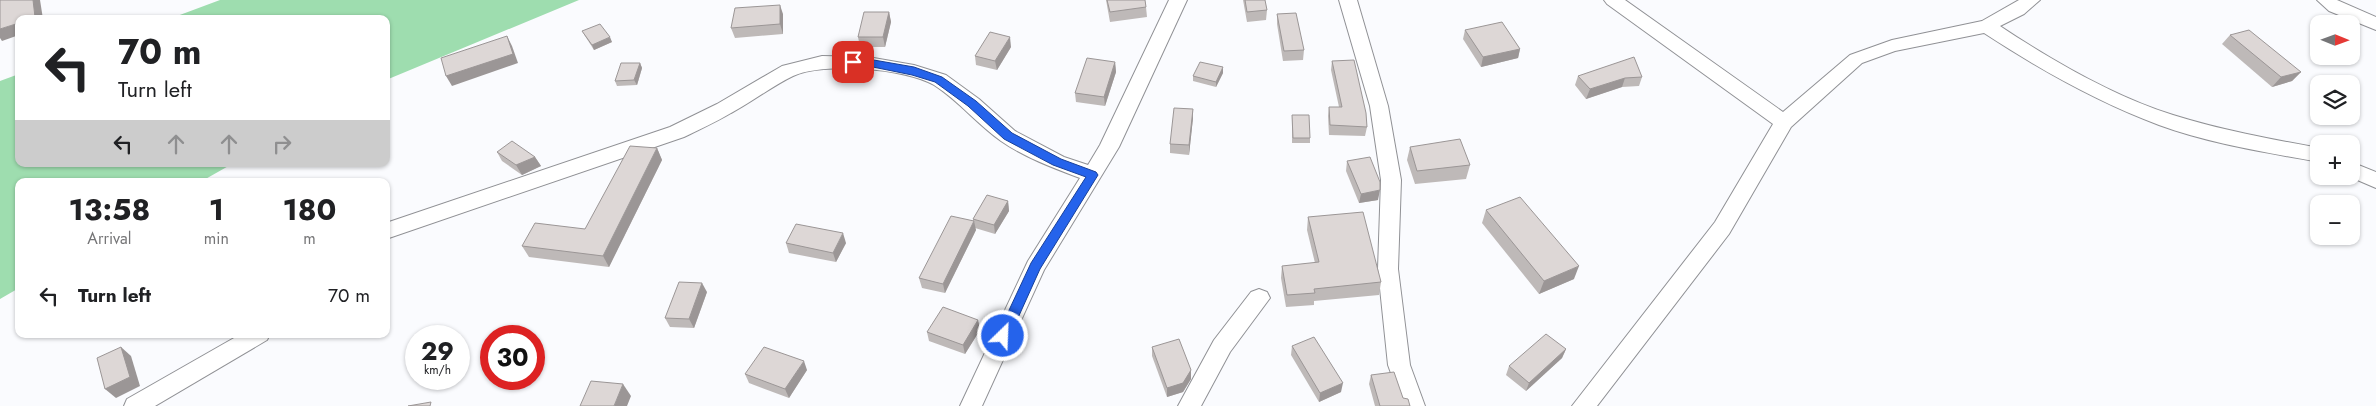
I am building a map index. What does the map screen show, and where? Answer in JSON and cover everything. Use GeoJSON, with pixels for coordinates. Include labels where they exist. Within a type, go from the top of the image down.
{"type":"FeatureCollection","features":[{"type":"Feature","properties":{"kind":"street"},"geometry":{"type":"LineString","coordinates":[[971,406],[1035,267],[1109,147],[1178,0]]}},
{"type":"Feature","properties":{"kind":"street"},"geometry":{"type":"LineString","coordinates":[[1348,0],[1379,106],[1391,180],[1388,269],[1398,365],[1414,406]]}},
{"type":"Feature","properties":{"kind":"street"},"geometry":{"type":"LineString","coordinates":[[1613,0],[1784,122]]}},
{"type":"Feature","properties":{"kind":"street"},"geometry":{"type":"LineString","coordinates":[[1583,406],[1622,360],[1722,228],[1784,122],[1833,76],[1856,59],[1892,46],[1987,26],[2018,10],[2031,0]]}},
{"type":"Feature","properties":{"kind":"street"},"geometry":{"type":"LineString","coordinates":[[2326,0],[2335,7],[2376,24]]}},
{"type":"Feature","properties":{"kind":"street"},"geometry":{"type":"LineString","coordinates":[[1987,26],[2040,61],[2108,95],[2166,120],[2233,139],[2310,153]]}},
{"type":"Feature","properties":{"kind":"street"},"geometry":{"type":"LineString","coordinates":[[390,230],[678,132],[724,109],[788,71],[822,62],[868,62],[914,71],[939,80],[972,104],[1008,136],[1057,162],[1092,175]]}},
{"type":"Feature","properties":{"kind":"street"},"geometry":{"type":"LineString","coordinates":[[2360,173],[2376,181]]}},
{"type":"Feature","properties":{"kind":"street"},"geometry":{"type":"LineString","coordinates":[[1189,406],[1222,346],[1259,298]]}},
{"type":"Feature","properties":{"kind":"street"},"geometry":{"type":"LineString","coordinates":[[135,406],[252,338]]}},
{"type":"Feature","properties":{"kind":"green space"},"geometry":{"type":"Polygon","coordinates":[[[220,0],[579,0],[390,78],[390,15],[180,15],[220,0]]]}},
{"type":"Feature","properties":{"kind":"green space"},"geometry":{"type":"Polygon","coordinates":[[[15,75],[15,167],[227,167],[207,178],[15,178],[15,290],[0,299],[0,81],[15,75]]]}},
{"type":"Feature","properties":{"kind":"building"},"geometry":{"type":"Polygon","coordinates":[[[0,0],[33,0],[35,15],[15,15],[15,24],[0,29],[0,0]]]}},
{"type":"Feature","properties":{"kind":"building"},"geometry":{"type":"Polygon","coordinates":[[[1107,0],[1145,0],[1146,7],[1110,12],[1107,0]]]}},
{"type":"Feature","properties":{"kind":"building"},"geometry":{"type":"Polygon","coordinates":[[[1245,0],[1265,0],[1267,10],[1247,12],[1245,0]]]}},
{"type":"Feature","properties":{"kind":"building"},"geometry":{"type":"Polygon","coordinates":[[[780,5],[780,24],[731,28],[735,8],[780,5]]]}},
{"type":"Feature","properties":{"kind":"building"},"geometry":{"type":"Polygon","coordinates":[[[864,12],[889,12],[883,37],[858,37],[864,12]]]}},
{"type":"Feature","properties":{"kind":"building"},"geometry":{"type":"Polygon","coordinates":[[[1296,13],[1304,50],[1284,51],[1277,14],[1296,13]]]}},
{"type":"Feature","properties":{"kind":"building"},"geometry":{"type":"Polygon","coordinates":[[[1502,22],[1520,49],[1483,57],[1465,30],[1502,22]]]}},
{"type":"Feature","properties":{"kind":"building"},"geometry":{"type":"Polygon","coordinates":[[[600,24],[610,37],[592,45],[582,31],[600,24]]]}},
{"type":"Feature","properties":{"kind":"building"},"geometry":{"type":"Polygon","coordinates":[[[2249,30],[2301,72],[2281,77],[2230,35],[2249,30]]]}},
{"type":"Feature","properties":{"kind":"building"},"geometry":{"type":"Polygon","coordinates":[[[990,32],[1010,37],[995,61],[975,56],[990,32]]]}},
{"type":"Feature","properties":{"kind":"building"},"geometry":{"type":"Polygon","coordinates":[[[507,36],[513,54],[446,76],[441,58],[507,36]]]}},
{"type":"Feature","properties":{"kind":"building"},"geometry":{"type":"Polygon","coordinates":[[[1634,57],[1642,77],[1625,78],[1590,89],[1578,76],[1634,57]]]}},
{"type":"Feature","properties":{"kind":"building"},"geometry":{"type":"Polygon","coordinates":[[[1087,58],[1115,62],[1104,97],[1075,93],[1087,58]]]}},
{"type":"Feature","properties":{"kind":"building"},"geometry":{"type":"Polygon","coordinates":[[[1354,60],[1366,113],[1367,127],[1330,125],[1329,107],[1342,107],[1332,61],[1354,60]]]}},
{"type":"Feature","properties":{"kind":"building"},"geometry":{"type":"Polygon","coordinates":[[[1200,62],[1223,67],[1216,82],[1193,76],[1200,62]]]}},
{"type":"Feature","properties":{"kind":"building"},"geometry":{"type":"Polygon","coordinates":[[[621,63],[640,63],[634,80],[615,81],[621,63]]]}},
{"type":"Feature","properties":{"kind":"building"},"geometry":{"type":"Polygon","coordinates":[[[1174,108],[1193,109],[1189,145],[1170,144],[1174,108]]]}},
{"type":"Feature","properties":{"kind":"building"},"geometry":{"type":"Polygon","coordinates":[[[1292,115],[1309,115],[1310,138],[1293,138],[1292,115]]]}},
{"type":"Feature","properties":{"kind":"building"},"geometry":{"type":"Polygon","coordinates":[[[1460,139],[1470,165],[1417,171],[1410,147],[1460,139]]]}},
{"type":"Feature","properties":{"kind":"building"},"geometry":{"type":"Polygon","coordinates":[[[512,141],[535,157],[516,165],[497,152],[512,141]]]}},
{"type":"Feature","properties":{"kind":"building"},"geometry":{"type":"Polygon","coordinates":[[[630,146],[657,148],[603,256],[522,246],[535,223],[585,229],[630,146]]]}},
{"type":"Feature","properties":{"kind":"building"},"geometry":{"type":"Polygon","coordinates":[[[1370,157],[1380,182],[1380,190],[1361,194],[1347,161],[1370,157]]]}},
{"type":"Feature","properties":{"kind":"building"},"geometry":{"type":"Polygon","coordinates":[[[987,195],[1008,201],[994,225],[973,219],[987,195]]]}},
{"type":"Feature","properties":{"kind":"building"},"geometry":{"type":"Polygon","coordinates":[[[1520,197],[1579,266],[1544,281],[1486,210],[1520,197]]]}},
{"type":"Feature","properties":{"kind":"building"},"geometry":{"type":"Polygon","coordinates":[[[1363,212],[1381,282],[1314,289],[1315,293],[1287,295],[1282,266],[1319,262],[1308,217],[1363,212]]]}},
{"type":"Feature","properties":{"kind":"building"},"geometry":{"type":"Polygon","coordinates":[[[951,216],[974,221],[943,284],[919,278],[951,216]]]}},
{"type":"Feature","properties":{"kind":"building"},"geometry":{"type":"Polygon","coordinates":[[[796,224],[843,233],[833,253],[786,243],[796,224]]]}},
{"type":"Feature","properties":{"kind":"building"},"geometry":{"type":"Polygon","coordinates":[[[679,282],[702,283],[689,319],[665,318],[679,282]]]}},
{"type":"Feature","properties":{"kind":"building"},"geometry":{"type":"Polygon","coordinates":[[[943,307],[978,320],[963,345],[927,332],[943,307]]]}},
{"type":"Feature","properties":{"kind":"building"},"geometry":{"type":"Polygon","coordinates":[[[1546,334],[1566,349],[1529,383],[1509,366],[1546,334]]]}},
{"type":"Feature","properties":{"kind":"building"},"geometry":{"type":"Polygon","coordinates":[[[1314,337],[1343,383],[1320,393],[1292,346],[1314,337]]]}},
{"type":"Feature","properties":{"kind":"building"},"geometry":{"type":"Polygon","coordinates":[[[1179,339],[1191,370],[1183,383],[1167,388],[1152,347],[1179,339]]]}},
{"type":"Feature","properties":{"kind":"building"},"geometry":{"type":"Polygon","coordinates":[[[121,347],[130,377],[105,389],[97,358],[121,347]]]}},
{"type":"Feature","properties":{"kind":"building"},"geometry":{"type":"Polygon","coordinates":[[[764,347],[804,361],[785,389],[745,374],[764,347]]]}},
{"type":"Feature","properties":{"kind":"building"},"geometry":{"type":"Polygon","coordinates":[[[1394,372],[1403,398],[1408,399],[1410,406],[1380,406],[1371,375],[1394,372]]]}},
{"type":"Feature","properties":{"kind":"building"},"geometry":{"type":"Polygon","coordinates":[[[591,381],[623,384],[614,406],[580,406],[591,381]]]}},
{"type":"Feature","properties":{"kind":"building"},"geometry":{"type":"Polygon","coordinates":[[[431,402],[430,406],[408,406],[431,402]]]}},
{"type":"Feature","properties":{"kind":"route"},"geometry":{"type":"LineString","coordinates":[[853,62],[868,62],[914,71],[939,80],[972,104],[1008,136],[1057,162],[1092,175],[1035,267],[1003,336]]}}]}
